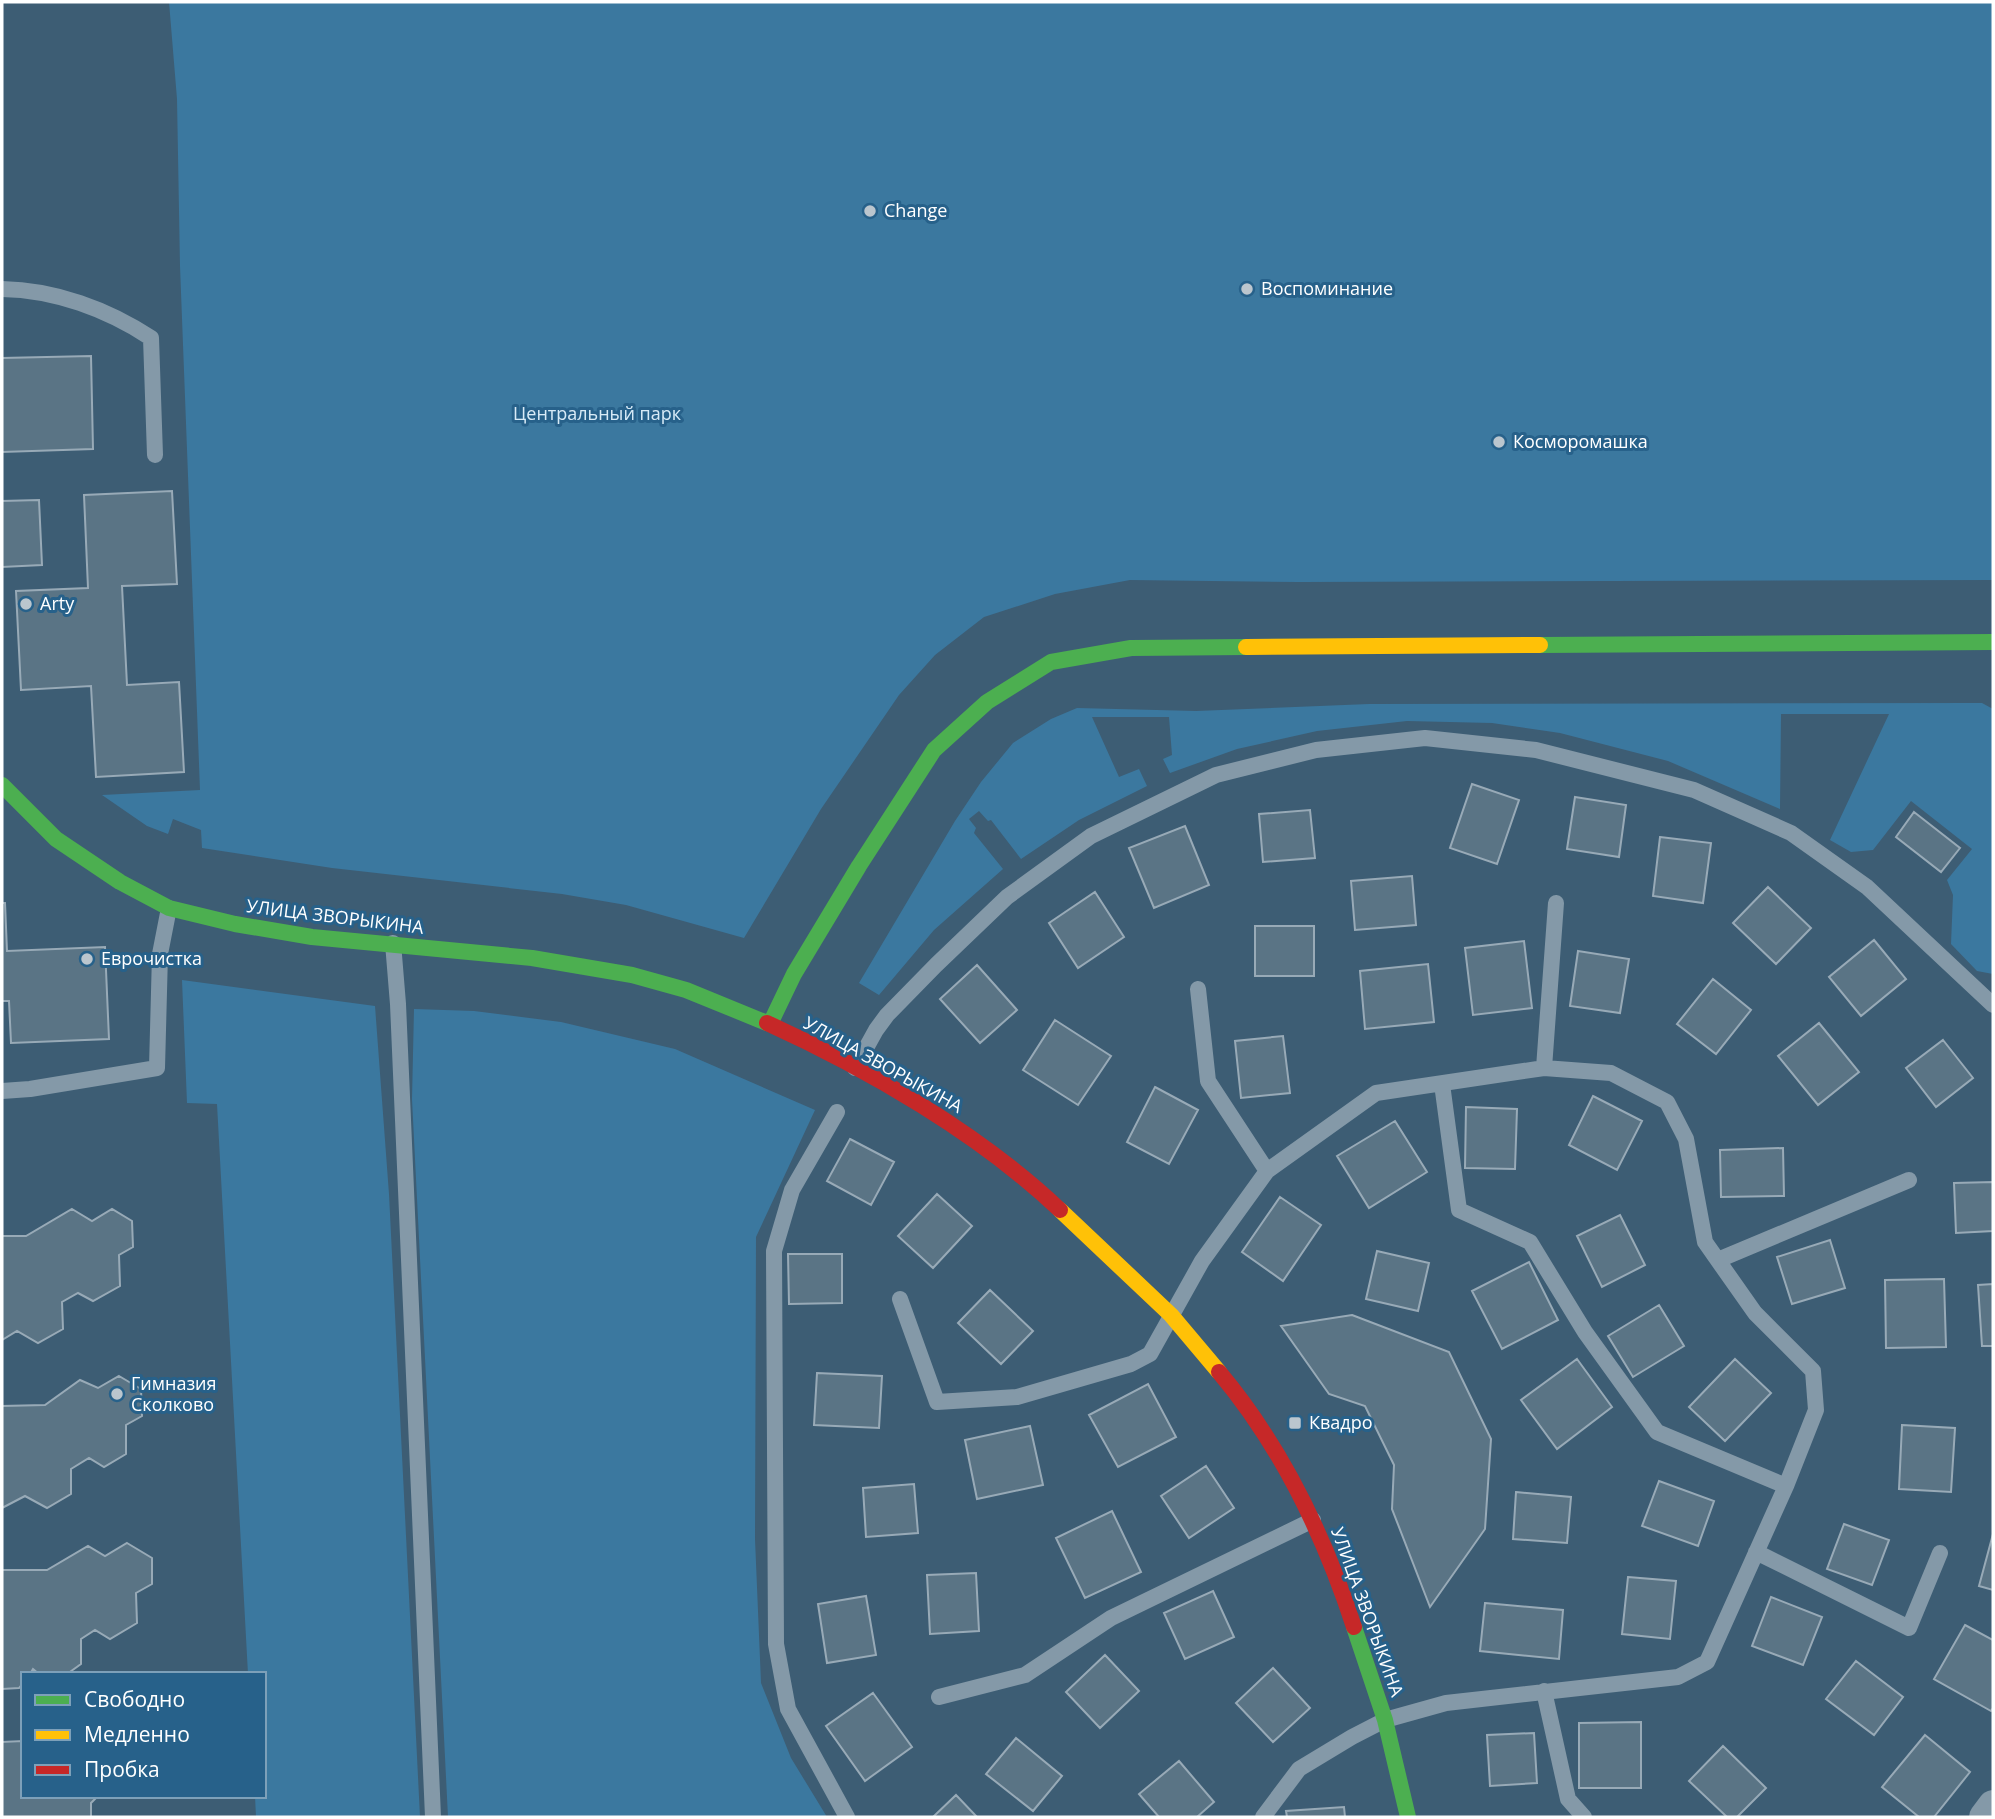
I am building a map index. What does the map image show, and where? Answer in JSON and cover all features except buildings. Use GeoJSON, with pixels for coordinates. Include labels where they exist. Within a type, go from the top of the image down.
{"type":"FeatureCollection","features":[{"type":"Feature","properties":{"kind":"street"},"geometry":{"type":"LineString","coordinates":[[770,1024],[794,974],[859,866],[934,750],[987,702],[1051,662],[1131,648],[1993,642]]}},
{"type":"Feature","properties":{"kind":"street","name":"УЛИЦА ЗВОРЫКИНА"},"geometry":{"type":"LineString","coordinates":[[2,785],[56,839],[120,881],[169,908],[235,924],[312,937],[532,958],[632,975],[686,990],[770,1024],[889,1086],[966,1134],[1039,1191],[1171,1315],[1224,1378],[1280,1457],[1313,1520],[1344,1595],[1385,1720],[1408,1817]]}},
{"type":"Feature","properties":{"kind":"street"},"geometry":{"type":"LineString","coordinates":[[1984,1817],[1993,1805]]}},
{"type":"Feature","properties":{"kind":"lane"},"geometry":{"type":"LineString","coordinates":[[2,289],[24,289],[82,303],[137,328],[151,338],[155,455]]}},
{"type":"Feature","properties":{"kind":"lane"},"geometry":{"type":"LineString","coordinates":[[855,1068],[887,1015],[936,965],[1007,897],[1091,835],[1216,775],[1316,750],[1425,738],[1536,750],[1694,790],[1791,833],[1867,887],[1993,1005]]}},
{"type":"Feature","properties":{"kind":"lane"},"geometry":{"type":"LineString","coordinates":[[1544,1068],[1556,903]]}},
{"type":"Feature","properties":{"kind":"lane"},"geometry":{"type":"LineString","coordinates":[[2,1091],[30,1089],[157,1068],[160,954],[169,908]]}},
{"type":"Feature","properties":{"kind":"lane"},"geometry":{"type":"LineString","coordinates":[[393,943],[399,1018],[433,1817]]}},
{"type":"Feature","properties":{"kind":"lane"},"geometry":{"type":"LineString","coordinates":[[1198,989],[1208,1081],[1267,1171]]}},
{"type":"Feature","properties":{"kind":"lane"},"geometry":{"type":"LineString","coordinates":[[900,1298],[937,1402],[1017,1397],[1131,1364],[1150,1353],[1202,1261],[1267,1171],[1376,1093],[1544,1068],[1611,1073],[1667,1102],[1686,1139],[1705,1242],[1755,1313],[1813,1371],[1816,1410],[1786,1486],[1707,1662],[1678,1677],[1446,1703],[1385,1720],[1298,1769],[1263,1817]]}},
{"type":"Feature","properties":{"kind":"lane"},"geometry":{"type":"LineString","coordinates":[[1442,1084],[1459,1210],[1530,1242],[1585,1332],[1657,1432],[1786,1486]]}},
{"type":"Feature","properties":{"kind":"lane"},"geometry":{"type":"LineString","coordinates":[[837,1112],[792,1191],[774,1251],[776,1644],[788,1709],[847,1817]]}},
{"type":"Feature","properties":{"kind":"lane"},"geometry":{"type":"LineString","coordinates":[[1718,1260],[1909,1180]]}},
{"type":"Feature","properties":{"kind":"lane"},"geometry":{"type":"LineString","coordinates":[[939,1697],[1025,1675],[1111,1618],[1313,1520]]}},
{"type":"Feature","properties":{"kind":"lane"},"geometry":{"type":"LineString","coordinates":[[1756,1552],[1909,1628],[1940,1553]]}},
{"type":"Feature","properties":{"kind":"lane"},"geometry":{"type":"LineString","coordinates":[[1544,1691],[1568,1799],[1584,1817]]}},
{"type":"Feature","properties":{"kind":"green space","name":"Центральный парк"},"geometry":{"type":"Polygon","coordinates":[[[169,2],[1993,2],[1993,580],[1130,580],[1055,594],[984,617],[935,655],[899,695],[821,809],[744,938],[626,905],[562,894],[332,868],[202,848],[201,830],[173,819],[168,834],[147,826],[102,795],[200,790],[180,266],[177,99],[169,2]]]}},
{"type":"Feature","properties":{"kind":"green space"},"geometry":{"type":"Polygon","coordinates":[[[1982,703],[1993,709],[1993,974],[1977,971],[1951,944],[1953,895],[1947,880],[1972,849],[1911,801],[1873,850],[1851,852],[1830,840],[1889,714],[1781,714],[1780,809],[1668,761],[1560,733],[1492,723],[1407,721],[1317,731],[1237,749],[1170,773],[1163,759],[1172,755],[1169,717],[1092,717],[1119,777],[1139,769],[1147,786],[1079,820],[1021,859],[991,820],[988,821],[979,811],[969,819],[976,828],[974,833],[1003,869],[934,930],[879,995],[859,983],[981,782],[1013,743],[1051,719],[1077,708],[1196,711],[1369,704],[1982,703]]]}},
{"type":"Feature","properties":{"kind":"green space"},"geometry":{"type":"Polygon","coordinates":[[[182,980],[375,1006],[389,1194],[420,1817],[256,1817],[255,1798],[266,1798],[266,1672],[248,1672],[217,1104],[187,1103],[182,980]]]}},
{"type":"Feature","properties":{"kind":"green space"},"geometry":{"type":"Polygon","coordinates":[[[414,1009],[474,1011],[561,1022],[675,1049],[815,1110],[756,1237],[755,1539],[761,1683],[791,1758],[827,1817],[448,1817],[412,1099],[414,1009]]]}},
{"type":"Feature","properties":{"kind":"traffic: fast"},"geometry":{"type":"LineString","coordinates":[[1540,645],[1993,642]]}},
{"type":"Feature","properties":{"kind":"traffic: fast"},"geometry":{"type":"LineString","coordinates":[[770,1024],[794,974],[859,866],[934,750],[987,702],[1051,662],[1131,648],[1246,647]]}},
{"type":"Feature","properties":{"kind":"traffic: fast"},"geometry":{"type":"LineString","coordinates":[[2,785],[56,839],[120,882],[169,908],[235,924],[312,937],[532,958],[632,975],[686,990],[767,1023]]}},
{"type":"Feature","properties":{"kind":"traffic: fast"},"geometry":{"type":"LineString","coordinates":[[1354,1627],[1385,1720],[1408,1817]]}},
{"type":"Feature","properties":{"kind":"traffic: slow"},"geometry":{"type":"LineString","coordinates":[[1246,647],[1540,645]]}},
{"type":"Feature","properties":{"kind":"traffic: slow"},"geometry":{"type":"LineString","coordinates":[[1060,1210],[1171,1315],[1219,1372]]}},
{"type":"Feature","properties":{"kind":"traffic: jam"},"geometry":{"type":"LineString","coordinates":[[767,1023],[844,1061],[921,1105],[995,1155],[1060,1210]]}},
{"type":"Feature","properties":{"kind":"traffic: jam"},"geometry":{"type":"LineString","coordinates":[[1219,1372],[1262,1431],[1299,1493],[1329,1559],[1354,1627]]}},
{"type":"Feature","properties":{"kind":"place","name":"Change"},"geometry":{"type":"Point","coordinates":[870,211]}},
{"type":"Feature","properties":{"kind":"place","name":"Воспоминание"},"geometry":{"type":"Point","coordinates":[1247,289]}},
{"type":"Feature","properties":{"kind":"place","name":"Косморомашка"},"geometry":{"type":"Point","coordinates":[1499,442]}},
{"type":"Feature","properties":{"kind":"place","name":"Arty"},"geometry":{"type":"Point","coordinates":[26,604]}},
{"type":"Feature","properties":{"kind":"place","name":"Еврочистка"},"geometry":{"type":"Point","coordinates":[87,959]}},
{"type":"Feature","properties":{"kind":"place","name":"Гимназия Сколково"},"geometry":{"type":"Point","coordinates":[117,1394]}},
{"type":"Feature","properties":{"kind":"place","name":"Квадро"},"geometry":{"type":"Point","coordinates":[1295,1423]}}]}
